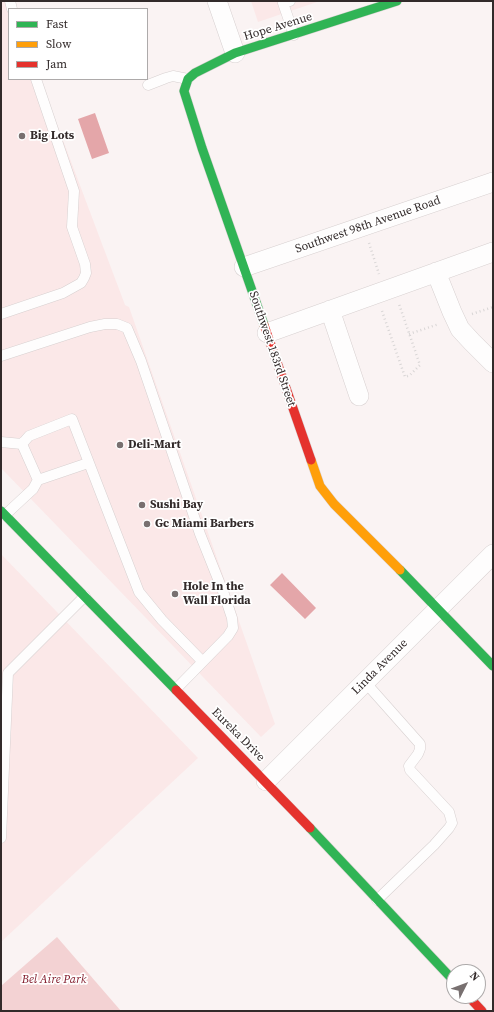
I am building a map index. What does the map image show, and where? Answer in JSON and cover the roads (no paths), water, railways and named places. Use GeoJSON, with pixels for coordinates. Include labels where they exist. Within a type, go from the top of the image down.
{"type":"FeatureCollection","features":[{"type":"Feature","properties":{"kind":"street"},"geometry":{"type":"LineString","coordinates":[[188,79],[203,68],[235,52],[217,1]]}},
{"type":"Feature","properties":{"kind":"street","name":"Hope Avenue"},"geometry":{"type":"LineString","coordinates":[[235,52],[294,35],[397,1]]}},
{"type":"Feature","properties":{"kind":"street","name":"Southwest 183rd Street"},"geometry":{"type":"LineString","coordinates":[[188,79],[184,91],[202,148],[320,486],[334,504],[493,666]]}},
{"type":"Feature","properties":{"kind":"street","name":"Southwest 98th Avenue Road"},"geometry":{"type":"LineString","coordinates":[[244,268],[493,182]]}},
{"type":"Feature","properties":{"kind":"street"},"geometry":{"type":"LineString","coordinates":[[267,333],[493,252]]}},
{"type":"Feature","properties":{"kind":"street"},"geometry":{"type":"LineString","coordinates":[[436,272],[460,328],[493,363]]}},
{"type":"Feature","properties":{"kind":"street"},"geometry":{"type":"LineString","coordinates":[[330,310],[359,396]]}},
{"type":"Feature","properties":{"kind":"street","name":"Eureka Drive"},"geometry":{"type":"LineString","coordinates":[[3,513],[266,781],[446,973]]}},
{"type":"Feature","properties":{"kind":"street","name":"Linda Avenue"},"geometry":{"type":"LineString","coordinates":[[266,781],[493,554]]}},
{"type":"Feature","properties":{"kind":"lane"},"geometry":{"type":"LineString","coordinates":[[290,1],[283,4],[294,35]]}},
{"type":"Feature","properties":{"kind":"lane"},"geometry":{"type":"LineString","coordinates":[[148,85],[173,76],[188,79]]}},
{"type":"Feature","properties":{"kind":"lane"},"geometry":{"type":"LineString","coordinates":[[1,314],[63,293],[82,283],[86,274],[72,227],[74,191],[36,80]]}},
{"type":"Feature","properties":{"kind":"lane"},"geometry":{"type":"LineString","coordinates":[[1,356],[90,327],[105,324],[117,324],[127,328],[141,360],[200,534],[232,618],[233,628],[230,632],[176,689]]}},
{"type":"Feature","properties":{"kind":"lane"},"geometry":{"type":"LineString","coordinates":[[22,444],[29,436],[72,419],[138,592],[162,620],[202,661]]}},
{"type":"Feature","properties":{"kind":"lane"},"geometry":{"type":"LineString","coordinates":[[1,442],[22,444]]}},
{"type":"Feature","properties":{"kind":"lane"},"geometry":{"type":"LineString","coordinates":[[22,444],[38,480]]}},
{"type":"Feature","properties":{"kind":"lane"},"geometry":{"type":"LineString","coordinates":[[3,513],[33,489],[38,480],[88,463]]}},
{"type":"Feature","properties":{"kind":"lane"},"geometry":{"type":"LineString","coordinates":[[1,838],[8,673],[85,596]]}},
{"type":"Feature","properties":{"kind":"lane"},"geometry":{"type":"LineString","coordinates":[[365,682],[420,744],[418,754],[409,766],[410,770],[449,812],[452,823],[434,845],[377,900]]}},
{"type":"Feature","properties":{"kind":"place","name":"Big Lots"},"geometry":{"type":"Point","coordinates":[22,136]}},
{"type":"Feature","properties":{"kind":"place","name":"Deli-Mart"},"geometry":{"type":"Point","coordinates":[120,445]}},
{"type":"Feature","properties":{"kind":"place","name":"Sushi Bay"},"geometry":{"type":"Point","coordinates":[142,505]}},
{"type":"Feature","properties":{"kind":"place","name":"Gc Miami Barbers"},"geometry":{"type":"Point","coordinates":[147,524]}},
{"type":"Feature","properties":{"kind":"place","name":"Hole In the Wall Florida"},"geometry":{"type":"Point","coordinates":[175,594]}},
{"type":"Feature","properties":{"kind":"park label","name":"Bel Aire Park"},"geometry":{"type":"Point","coordinates":[54,980]}}]}
